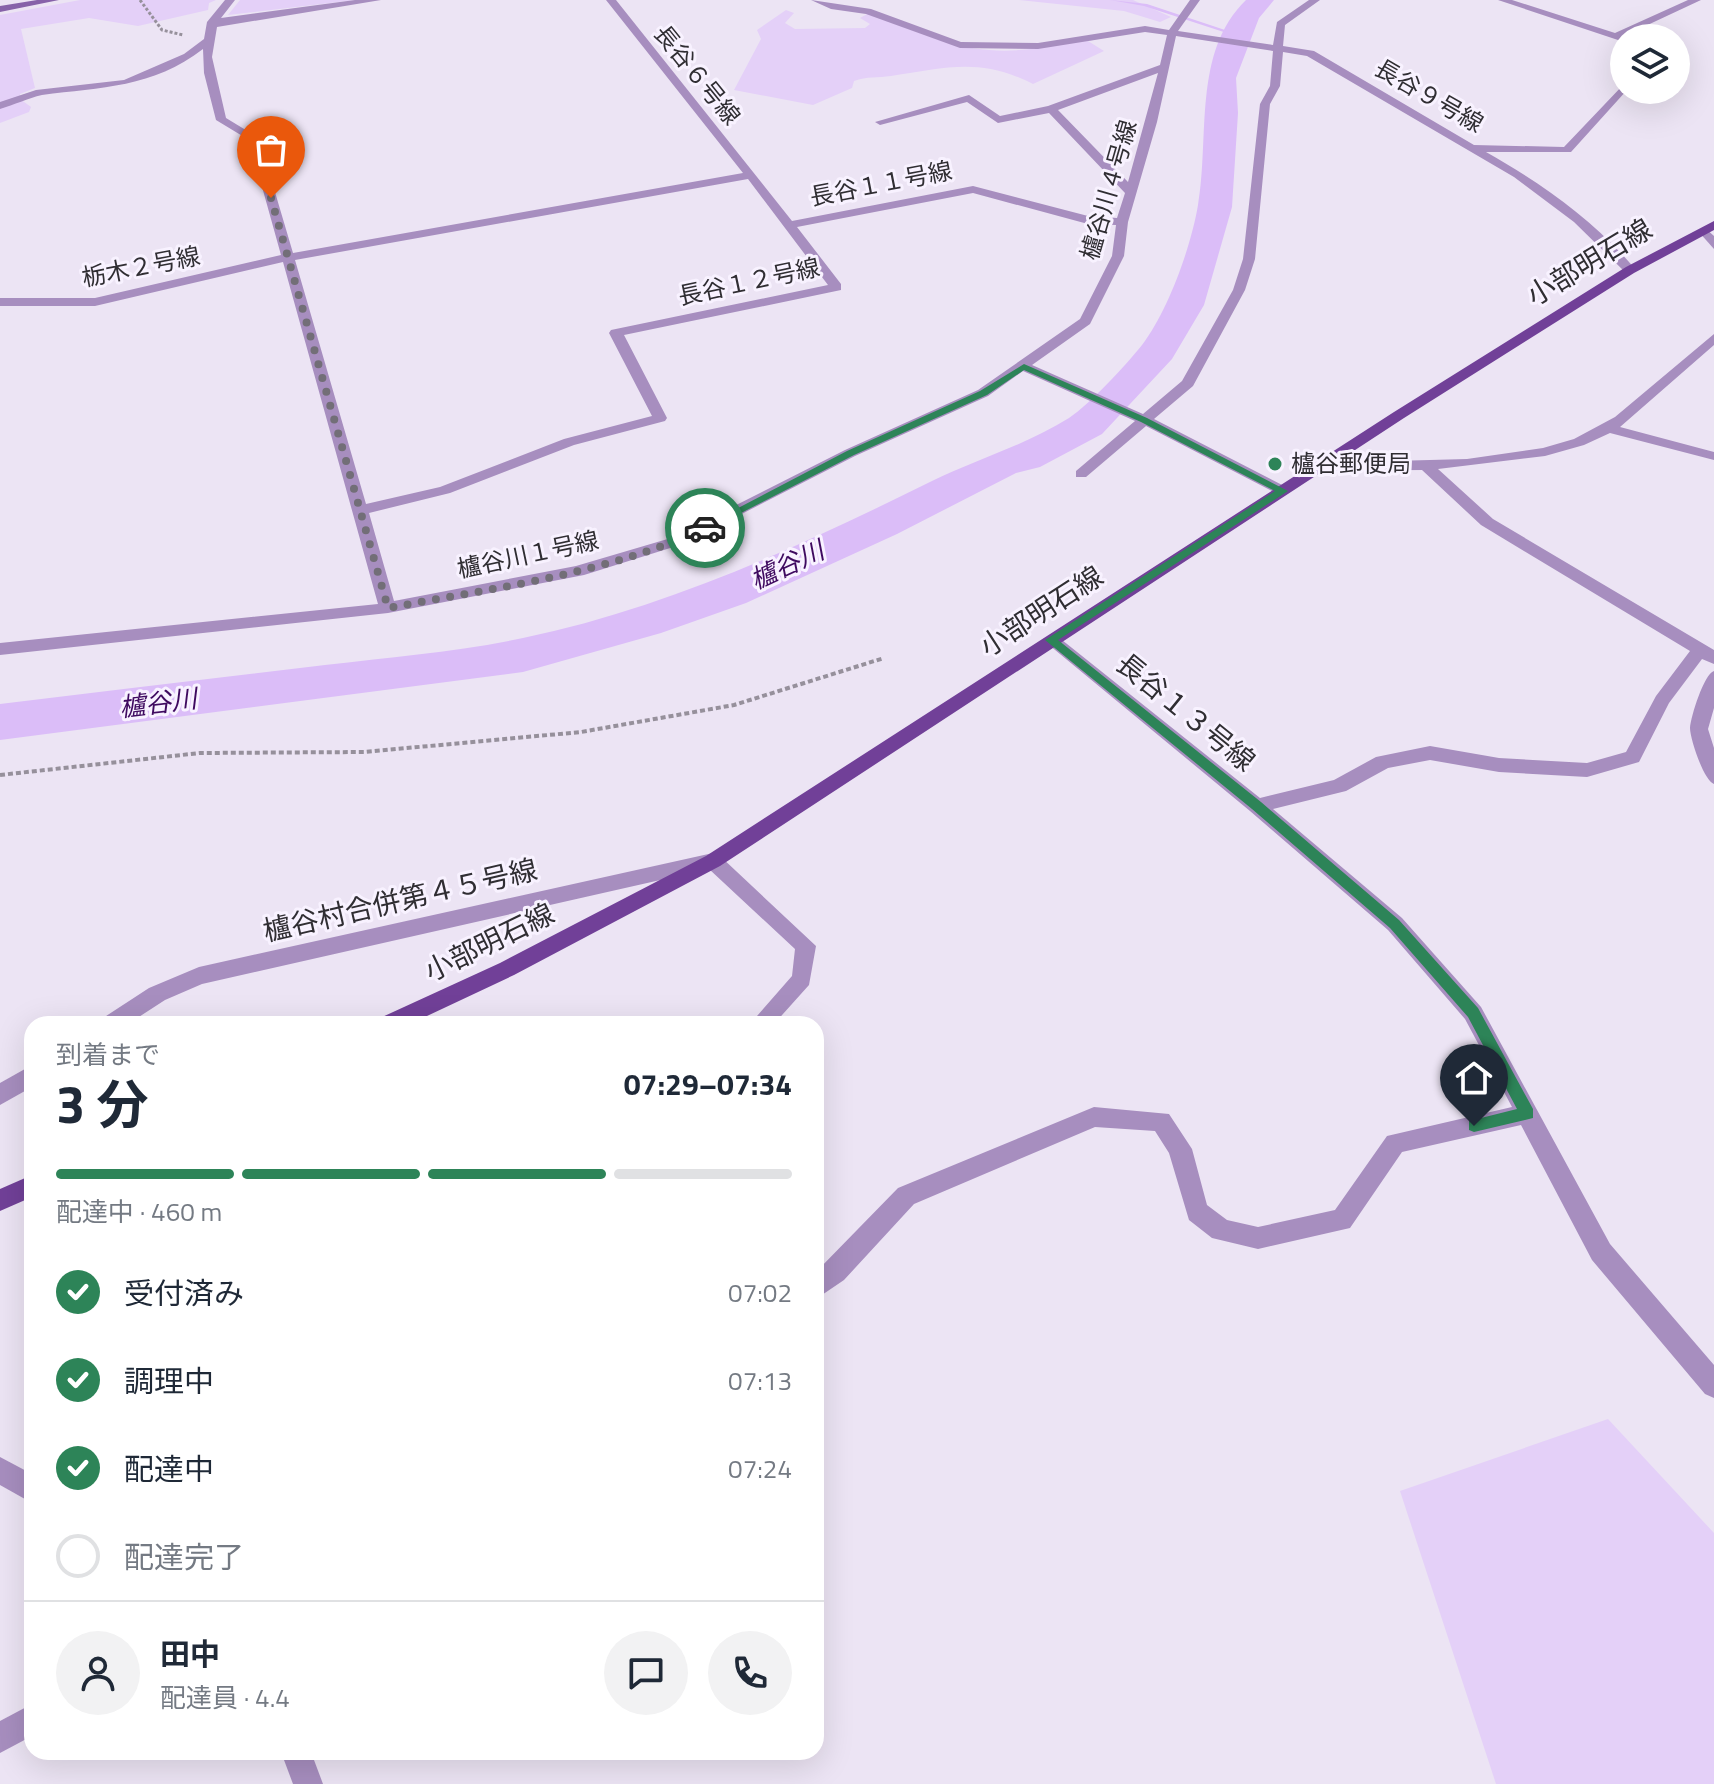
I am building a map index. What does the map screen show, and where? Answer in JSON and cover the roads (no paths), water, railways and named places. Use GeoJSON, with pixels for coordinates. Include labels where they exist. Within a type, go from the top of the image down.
{"type":"FeatureCollection","features":[{"type":"Feature","properties":{"kind":"main road","name":"小部明石線"},"geometry":{"type":"LineString","coordinates":[[405,1016],[507,969],[713,861],[1318,467],[1630,270],[1711,234]]}},
{"type":"Feature","properties":{"kind":"main road"},"geometry":{"type":"LineString","coordinates":[[0,1200],[24,1190]]}},
{"type":"Feature","properties":{"kind":"street"},"geometry":{"type":"LineString","coordinates":[[0,2],[13,0]]}},
{"type":"Feature","properties":{"kind":"street"},"geometry":{"type":"LineString","coordinates":[[0,9],[54,0]]}},
{"type":"Feature","properties":{"kind":"street"},"geometry":{"type":"LineString","coordinates":[[230,0],[212,22],[205,65],[221,120],[254,138],[388,608]]}},
{"type":"Feature","properties":{"kind":"street"},"geometry":{"type":"LineString","coordinates":[[212,22],[376,0]]}},
{"type":"Feature","properties":{"kind":"street","name":"長谷６号線"},"geometry":{"type":"LineString","coordinates":[[611,0],[751,175]]}},
{"type":"Feature","properties":{"kind":"street","name":"長谷９号線"},"geometry":{"type":"LineString","coordinates":[[816,0],[831,6],[868,11],[960,45],[1038,46],[1145,29],[1280,46],[1310,53],[1475,148],[1578,219],[1630,270]]}},
{"type":"Feature","properties":{"kind":"street","name":"櫨谷川４号線"},"geometry":{"type":"LineString","coordinates":[[1024,366],[1085,321],[1118,256],[1122,222],[1172,33],[1195,0]]}},
{"type":"Feature","properties":{"kind":"street"},"geometry":{"type":"LineString","coordinates":[[1081,474],[1188,383],[1239,290],[1249,259],[1265,104],[1275,86],[1280,24],[1315,0]]}},
{"type":"Feature","properties":{"kind":"street"},"geometry":{"type":"LineString","coordinates":[[1503,0],[1610,35]]}},
{"type":"Feature","properties":{"kind":"street"},"geometry":{"type":"LineString","coordinates":[[1648,24],[1696,0]]}},
{"type":"Feature","properties":{"kind":"street"},"geometry":{"type":"LineString","coordinates":[[0,106],[36,93],[126,83],[188,56],[209,40]]}},
{"type":"Feature","properties":{"kind":"street"},"geometry":{"type":"LineString","coordinates":[[880,122],[969,98],[998,120],[1051,109],[1164,67]]}},
{"type":"Feature","properties":{"kind":"street"},"geometry":{"type":"LineString","coordinates":[[1475,148],[1567,150],[1610,102]]}},
{"type":"Feature","properties":{"kind":"street"},"geometry":{"type":"LineString","coordinates":[[1051,109],[1131,192]]}},
{"type":"Feature","properties":{"kind":"street"},"geometry":{"type":"LineString","coordinates":[[289,257],[751,175]]}},
{"type":"Feature","properties":{"kind":"street","name":"長谷１２号線"},"geometry":{"type":"LineString","coordinates":[[361,510],[445,490],[569,442],[660,418],[616,333],[836,287],[751,175]]}},
{"type":"Feature","properties":{"kind":"street","name":"長谷１１号線"},"geometry":{"type":"LineString","coordinates":[[788,225],[973,189],[1088,220],[1122,222]]}},
{"type":"Feature","properties":{"kind":"street","name":"栃木２号線"},"geometry":{"type":"LineString","coordinates":[[0,302],[95,302],[289,257]]}},
{"type":"Feature","properties":{"kind":"street"},"geometry":{"type":"LineString","coordinates":[[1318,467],[1427,467],[1529,454],[1582,440],[1607,428],[1714,338]]}},
{"type":"Feature","properties":{"kind":"street"},"geometry":{"type":"LineString","coordinates":[[1024,366],[1144,420],[1283,491]]}},
{"type":"Feature","properties":{"kind":"street","name":"櫨谷川１号線"},"geometry":{"type":"LineString","coordinates":[[0,649],[388,608],[578,571],[677,541],[850,453],[983,393],[1024,366]]}},
{"type":"Feature","properties":{"kind":"street"},"geometry":{"type":"LineString","coordinates":[[1607,428],[1714,456]]}},
{"type":"Feature","properties":{"kind":"street"},"geometry":{"type":"LineString","coordinates":[[1427,467],[1487,522],[1707,654]]}},
{"type":"Feature","properties":{"kind":"street","name":"長谷１３号線"},"geometry":{"type":"LineString","coordinates":[[1051,640],[1257,806],[1339,786],[1383,762],[1430,753],[1499,765],[1587,770],[1633,757],[1653,712],[1677,674],[1707,654]]}},
{"type":"Feature","properties":{"kind":"street"},"geometry":{"type":"LineString","coordinates":[[1714,677],[1699,729],[1714,777]]}},
{"type":"Feature","properties":{"kind":"street"},"geometry":{"type":"LineString","coordinates":[[1257,806],[1395,924],[1473,1013],[1601,1252],[1714,1385]]}},
{"type":"Feature","properties":{"kind":"street"},"geometry":{"type":"LineString","coordinates":[[713,861],[806,946],[802,979],[768,1016]]}},
{"type":"Feature","properties":{"kind":"street","name":"櫨谷村合併第４５号線"},"geometry":{"type":"LineString","coordinates":[[123,1016],[157,994],[199,976],[713,861]]}},
{"type":"Feature","properties":{"kind":"street"},"geometry":{"type":"LineString","coordinates":[[0,1095],[24,1080]]}},
{"type":"Feature","properties":{"kind":"street"},"geometry":{"type":"LineString","coordinates":[[824,1281],[906,1196],[1094,1117],[1161,1121],[1180,1149],[1197,1212],[1221,1230],[1258,1238],[1342,1220],[1395,1143],[1527,1114]]}},
{"type":"Feature","properties":{"kind":"street"},"geometry":{"type":"LineString","coordinates":[[0,1470],[24,1484]]}},
{"type":"Feature","properties":{"kind":"street"},"geometry":{"type":"LineString","coordinates":[[0,1738],[24,1724]]}},
{"type":"Feature","properties":{"kind":"street"},"geometry":{"type":"LineString","coordinates":[[299,1760],[308,1784]]}},
{"type":"Feature","properties":{"kind":"waterway"},"geometry":{"type":"LineString","coordinates":[[1112,0],[1145,5],[1238,35]]}},
{"type":"Feature","properties":{"kind":"waterway","name":"櫨谷川"},"geometry":{"type":"LineString","coordinates":[[0,722],[434,669],[523,655],[644,622],[729,592],[881,524],[1001,464],[1025,458],[1087,425],[1158,351],[1185,305],[1215,207],[1223,113],[1221,78],[1246,15],[1261,0]]}},
{"type":"Feature","properties":{"kind":"place","name":"櫨谷郵便局"},"geometry":{"type":"Point","coordinates":[1275,464]}}]}
